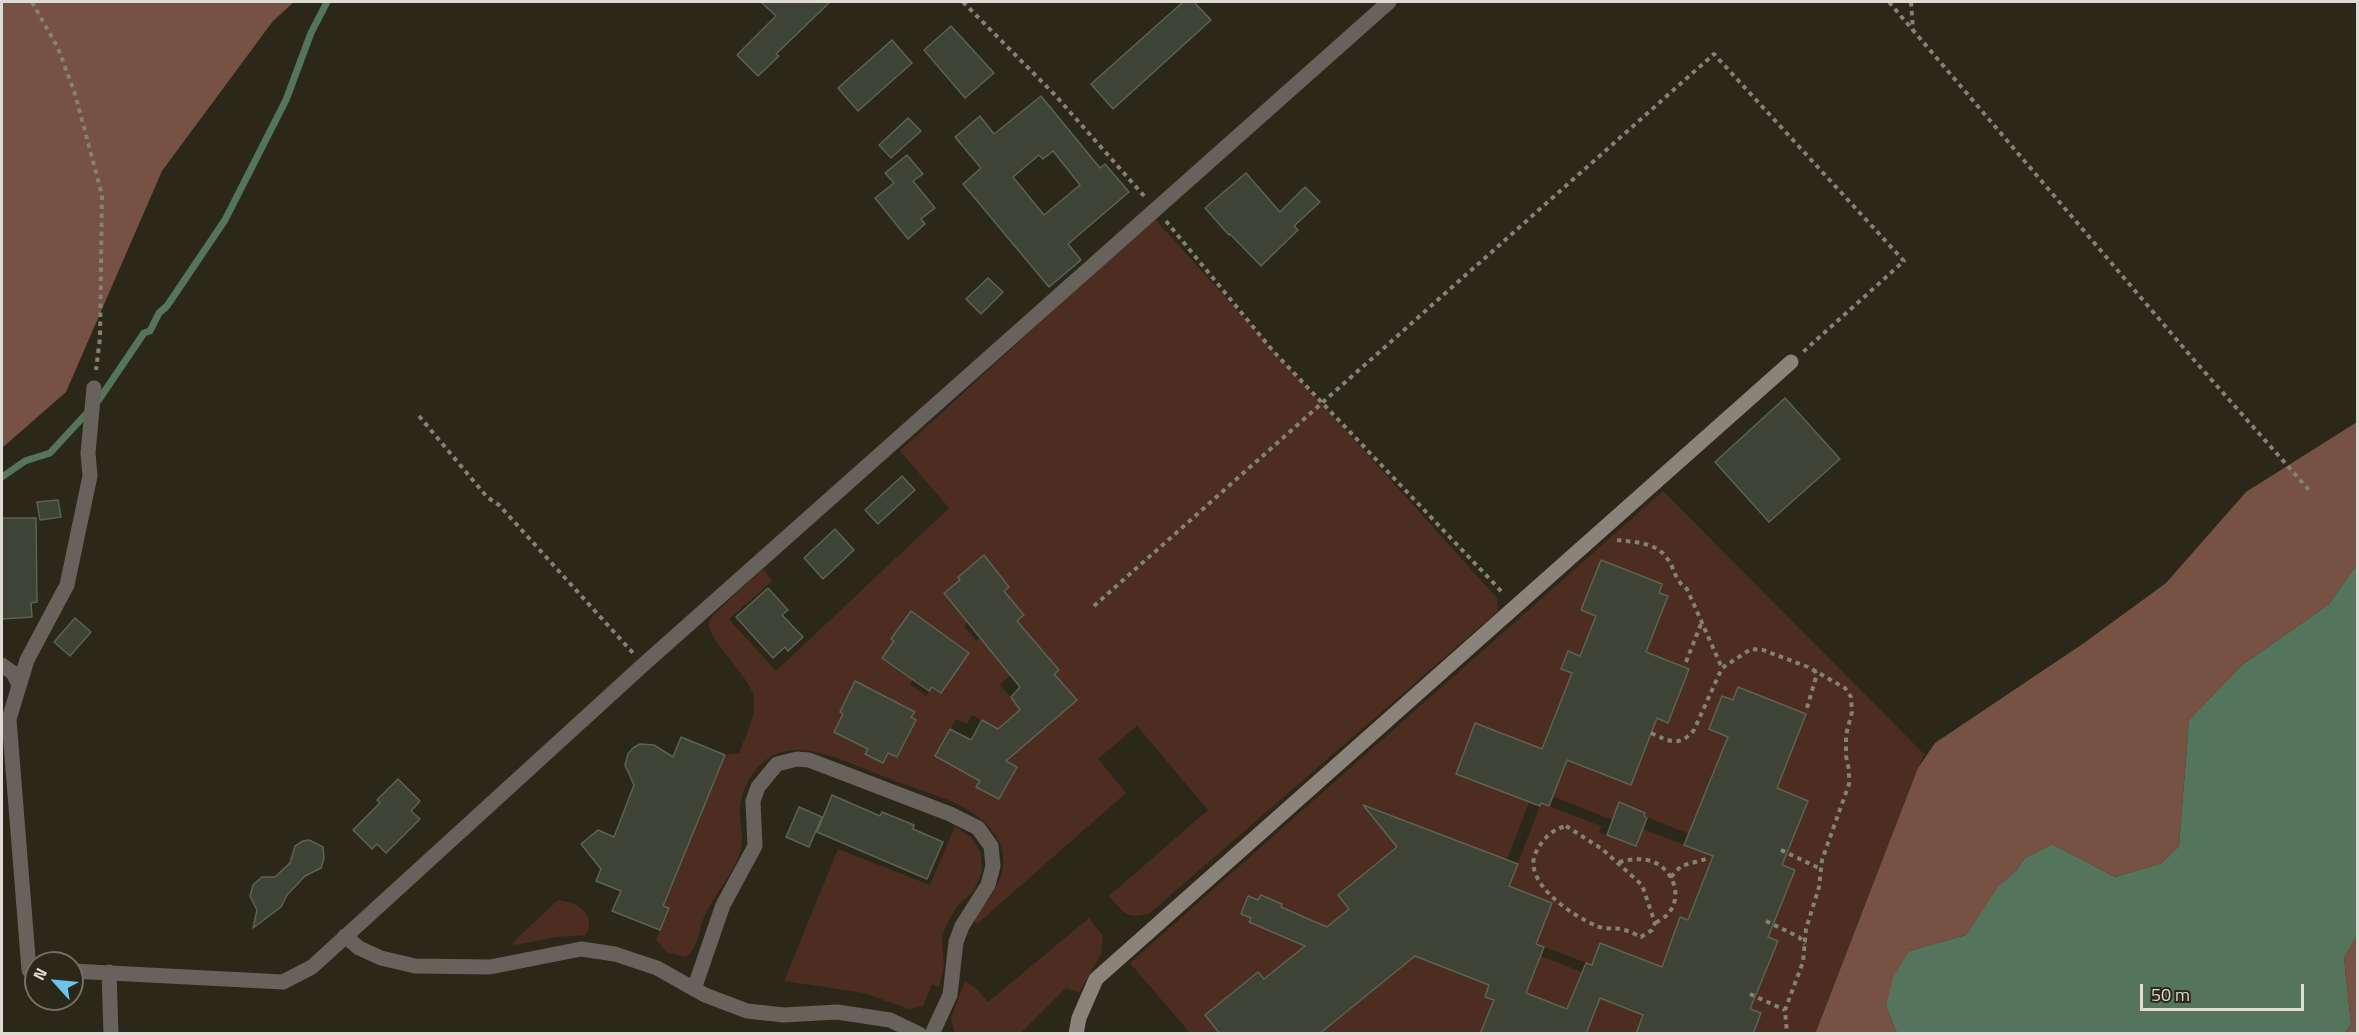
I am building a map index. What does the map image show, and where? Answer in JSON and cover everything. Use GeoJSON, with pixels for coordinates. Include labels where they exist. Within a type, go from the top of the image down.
{"type":"FeatureCollection","features":[{"type":"Feature","properties":{"kind":"street"},"geometry":{"type":"LineString","coordinates":[[84,971],[283,982],[312,967],[643,664],[1389,2]]}},
{"type":"Feature","properties":{"kind":"street"},"geometry":{"type":"LineString","coordinates":[[1076,1034],[1079,1018],[1095,979],[1791,362]]}},
{"type":"Feature","properties":{"kind":"street"},"geometry":{"type":"LineString","coordinates":[[27,951],[9,718],[27,660],[67,585],[90,476],[89,428],[94,388]]}},
{"type":"Feature","properties":{"kind":"street"},"geometry":{"type":"LineString","coordinates":[[2,665],[13,674],[19,685]]}},
{"type":"Feature","properties":{"kind":"street"},"geometry":{"type":"LineString","coordinates":[[694,989],[723,905],[755,846],[753,801],[758,787],[777,764],[797,759],[809,760],[950,814],[978,828],[991,846],[993,866],[988,885],[962,926],[956,942],[950,995],[932,1034]]}},
{"type":"Feature","properties":{"kind":"street"},"geometry":{"type":"LineString","coordinates":[[345,936],[359,948],[381,958],[415,966],[490,967],[581,950],[615,954],[657,969],[694,989],[747,1011],[784,1015],[837,1012],[890,1020],[919,1034]]}},
{"type":"Feature","properties":{"kind":"street"},"geometry":{"type":"LineString","coordinates":[[109,972],[111,1034]]}},
{"type":"Feature","properties":{"kind":"path"},"geometry":{"type":"LineString","coordinates":[[32,2],[58,48],[75,94],[102,195],[100,338],[94,388]]}},
{"type":"Feature","properties":{"kind":"path"},"geometry":{"type":"LineString","coordinates":[[963,2],[1055,95],[1155,209],[1273,351],[1516,607]]}},
{"type":"Feature","properties":{"kind":"path"},"geometry":{"type":"LineString","coordinates":[[1889,2],[2194,360],[2309,490]]}},
{"type":"Feature","properties":{"kind":"path"},"geometry":{"type":"LineString","coordinates":[[1911,2],[1913,31]]}},
{"type":"Feature","properties":{"kind":"path"},"geometry":{"type":"LineString","coordinates":[[1094,606],[1714,54],[1904,261],[1791,362]]}},
{"type":"Feature","properties":{"kind":"path"},"geometry":{"type":"LineString","coordinates":[[418,416],[487,497],[500,505],[643,664]]}},
{"type":"Feature","properties":{"kind":"path"},"geometry":{"type":"LineString","coordinates":[[1595,537],[1644,543],[1666,556],[1677,582],[1687,589],[1722,668]]}},
{"type":"Feature","properties":{"kind":"path"},"geometry":{"type":"LineString","coordinates":[[1686,662],[1702,623]]}},
{"type":"Feature","properties":{"kind":"path"},"geometry":{"type":"LineString","coordinates":[[1651,733],[1668,741],[1681,742],[1688,737],[1694,730],[1722,668],[1751,649],[1764,650],[1815,670],[1845,688],[1851,697],[1852,712],[1846,735],[1849,784],[1826,844],[1819,887],[1806,929],[1803,962],[1785,1010],[1787,1034]]}},
{"type":"Feature","properties":{"kind":"path"},"geometry":{"type":"LineString","coordinates":[[1807,708],[1816,677],[1815,670]]}},
{"type":"Feature","properties":{"kind":"path"},"geometry":{"type":"LineString","coordinates":[[1618,862],[1636,859],[1649,860],[1668,872],[1677,890],[1674,903],[1667,915],[1641,937],[1624,929],[1598,927],[1567,911],[1538,880],[1532,867],[1534,855],[1541,843],[1554,829],[1566,826],[1602,849],[1642,885],[1655,923]]}},
{"type":"Feature","properties":{"kind":"path"},"geometry":{"type":"LineString","coordinates":[[1781,850],[1821,869]]}},
{"type":"Feature","properties":{"kind":"path"},"geometry":{"type":"LineString","coordinates":[[1671,878],[1681,866],[1706,859]]}},
{"type":"Feature","properties":{"kind":"path"},"geometry":{"type":"LineString","coordinates":[[1766,921],[1799,937],[1806,945]]}},
{"type":"Feature","properties":{"kind":"path"},"geometry":{"type":"LineString","coordinates":[[1750,994],[1785,1010]]}},
{"type":"Feature","properties":{"kind":"shaded area"},"geometry":{"type":"Polygon","coordinates":[[[2,2],[294,2],[273,21],[162,171],[66,392],[2,448],[2,2]]]}},
{"type":"Feature","properties":{"kind":"shaded area"},"geometry":{"type":"Polygon","coordinates":[[[1154,218],[1497,598],[1498,611],[1150,913],[1130,915],[1118,907],[1109,896],[1208,810],[1137,726],[1098,759],[1126,793],[977,924],[971,918],[993,893],[1003,867],[1003,854],[999,841],[990,828],[968,810],[947,800],[835,757],[804,750],[789,750],[776,754],[762,763],[747,784],[740,808],[742,839],[739,856],[704,917],[693,949],[686,957],[666,952],[656,939],[669,909],[663,906],[725,755],[739,753],[754,709],[753,694],[749,686],[714,637],[709,621],[763,569],[772,581],[729,619],[776,671],[949,508],[900,451],[1154,218]],[[984,555],[958,577],[960,580],[944,593],[968,622],[964,626],[976,641],[985,634],[992,641],[1024,615],[1004,591],[1009,586],[984,555]],[[911,611],[891,639],[894,641],[882,658],[913,680],[910,684],[926,696],[932,687],[911,611]],[[1033,639],[1013,657],[1010,654],[1000,662],[1010,675],[1000,685],[1012,699],[1021,702],[1017,705],[1020,710],[1015,715],[1076,700],[1054,674],[1059,669],[1033,639]],[[855,682],[840,712],[843,714],[834,732],[868,749],[866,754],[883,763],[888,753],[897,757],[916,720],[888,705],[891,699],[855,682]],[[972,715],[967,724],[956,719],[936,756],[980,781],[976,787],[999,799],[1017,767],[1008,762],[1012,753],[1006,733],[972,715]]]}},
{"type":"Feature","properties":{"kind":"shaded area"},"geometry":{"type":"Polygon","coordinates":[[[2357,422],[2357,564],[2329,604],[2241,666],[2189,720],[2179,846],[2162,863],[2115,877],[2052,844],[2025,858],[2017,870],[1998,888],[1966,935],[1909,951],[1886,1006],[1897,1033],[1815,1034],[1918,768],[1935,743],[2084,643],[2166,583],[2246,492],[2357,422]]]}},
{"type":"Feature","properties":{"kind":"shaded area"},"geometry":{"type":"Polygon","coordinates":[[[1663,491],[1924,754],[1815,1033],[1753,1033],[1761,1013],[1695,986],[1758,990],[1778,941],[1709,913],[1795,870],[1725,842],[1789,847],[1808,801],[1743,775],[1786,764],[1806,714],[1738,687],[1733,700],[1722,696],[1709,729],[1742,742],[1722,751],[1689,834],[1644,816],[1645,813],[1620,803],[1612,820],[1535,789],[1567,760],[1631,785],[1650,736],[1600,716],[1598,695],[1668,722],[1633,647],[1668,596],[1659,593],[1662,584],[1601,560],[1582,610],[1616,624],[1580,656],[1568,651],[1561,669],[1572,673],[1540,755],[1475,724],[1456,773],[1529,802],[1507,860],[1364,805],[1397,847],[1338,894],[1349,909],[1327,927],[1281,907],[1281,904],[1261,895],[1258,900],[1248,896],[1241,914],[1251,918],[1249,922],[1312,941],[1264,979],[1257,972],[1205,1015],[1220,1033],[1190,1033],[1130,963],[1663,491]]]}},
{"type":"Feature","properties":{"kind":"shaded area"},"geometry":{"type":"Polygon","coordinates":[[[2357,564],[2358,932],[2344,958],[2351,1024],[2345,1033],[1897,1033],[1886,1006],[1893,978],[1909,951],[1966,935],[1998,887],[2017,870],[2025,858],[2052,844],[2115,877],[2162,863],[2179,846],[2189,720],[2241,666],[2329,604],[2357,564]]]}},
{"type":"Feature","properties":{"kind":"shaded area"},"geometry":{"type":"Polygon","coordinates":[[[1541,803],[1601,826],[1599,832],[1636,846],[1643,829],[1713,856],[1688,920],[1680,918],[1662,967],[1600,944],[1592,965],[1536,944],[1552,903],[1509,886],[1541,803]]]}},
{"type":"Feature","properties":{"kind":"shaded area"},"geometry":{"type":"Polygon","coordinates":[[[955,826],[972,838],[981,854],[982,872],[973,892],[958,905],[948,922],[942,937],[944,966],[939,987],[932,984],[923,1006],[909,1009],[864,993],[784,981],[838,849],[930,885],[955,826]]]}},
{"type":"Feature","properties":{"kind":"shaded area"},"geometry":{"type":"Polygon","coordinates":[[[558,900],[572,903],[584,910],[589,921],[586,935],[556,937],[516,945],[512,943],[558,900]]]}},
{"type":"Feature","properties":{"kind":"shaded area"},"geometry":{"type":"Polygon","coordinates":[[[1089,918],[1103,936],[1101,954],[1079,993],[1066,988],[1021,1033],[955,1033],[951,1018],[965,981],[977,989],[988,1002],[1089,918]]]}},
{"type":"Feature","properties":{"kind":"shaded area"},"geometry":{"type":"Polygon","coordinates":[[[2357,932],[2357,1033],[2345,1033],[2351,1024],[2344,958],[2357,932]]]}},
{"type":"Feature","properties":{"kind":"shaded area"},"geometry":{"type":"Polygon","coordinates":[[[1415,956],[1489,985],[1485,996],[1494,1000],[1480,1033],[1319,1034],[1415,956]]]}},
{"type":"Feature","properties":{"kind":"shaded area"},"geometry":{"type":"Polygon","coordinates":[[[1541,956],[1582,972],[1643,1015],[1636,1033],[1586,1033],[1526,993],[1541,956]]]}},
{"type":"Feature","properties":{"kind":"building"},"geometry":{"type":"Polygon","coordinates":[[[761,2],[830,2],[776,54],[779,56],[758,76],[737,55],[776,16],[761,2]]]}},
{"type":"Feature","properties":{"kind":"building"},"geometry":{"type":"Polygon","coordinates":[[[1183,2],[1194,2],[1211,20],[1113,109],[1091,84],[1183,2]]]}},
{"type":"Feature","properties":{"kind":"building"},"geometry":{"type":"Polygon","coordinates":[[[951,26],[994,73],[965,98],[924,50],[951,26]]]}},
{"type":"Feature","properties":{"kind":"building"},"geometry":{"type":"Polygon","coordinates":[[[892,40],[912,63],[858,111],[838,88],[892,40]]]}},
{"type":"Feature","properties":{"kind":"building"},"geometry":{"type":"Polygon","coordinates":[[[1041,96],[1100,168],[1105,164],[1129,192],[1068,244],[1081,260],[1049,287],[963,184],[981,168],[955,137],[980,116],[994,134],[1041,96]],[[1053,151],[1043,159],[1039,155],[1013,177],[1044,215],[1080,185],[1053,151]]]}},
{"type":"Feature","properties":{"kind":"building"},"geometry":{"type":"Polygon","coordinates":[[[908,118],[921,131],[891,158],[879,145],[908,118]]]}},
{"type":"Feature","properties":{"kind":"building"},"geometry":{"type":"Polygon","coordinates":[[[907,155],[923,174],[913,181],[935,208],[921,219],[925,224],[908,239],[875,198],[894,183],[885,173],[907,155]]]}},
{"type":"Feature","properties":{"kind":"building"},"geometry":{"type":"Polygon","coordinates":[[[1246,173],[1280,212],[1305,187],[1320,202],[1294,226],[1298,230],[1261,266],[1205,208],[1246,173]]]}},
{"type":"Feature","properties":{"kind":"building"},"geometry":{"type":"Polygon","coordinates":[[[988,278],[1003,292],[981,314],[966,299],[988,278]]]}},
{"type":"Feature","properties":{"kind":"building"},"geometry":{"type":"Polygon","coordinates":[[[1785,398],[1840,459],[1769,522],[1715,462],[1785,398]]]}},
{"type":"Feature","properties":{"kind":"building"},"geometry":{"type":"Polygon","coordinates":[[[902,476],[915,490],[878,524],[865,510],[902,476]]]}},
{"type":"Feature","properties":{"kind":"building"},"geometry":{"type":"Polygon","coordinates":[[[58,500],[61,517],[40,520],[37,502],[58,500]]]}},
{"type":"Feature","properties":{"kind":"building"},"geometry":{"type":"Polygon","coordinates":[[[2,518],[36,518],[37,602],[31,603],[32,617],[2,619],[2,518]]]}},
{"type":"Feature","properties":{"kind":"building"},"geometry":{"type":"Polygon","coordinates":[[[835,529],[854,550],[823,579],[804,558],[835,529]]]}},
{"type":"Feature","properties":{"kind":"building"},"geometry":{"type":"Polygon","coordinates":[[[984,555],[1009,587],[1004,591],[1024,615],[1017,621],[1059,670],[1054,674],[1077,700],[1006,761],[1017,767],[999,799],[976,787],[980,781],[935,756],[950,729],[971,740],[982,720],[998,729],[1020,710],[1011,697],[1020,687],[944,593],[960,580],[958,577],[984,555]]]}},
{"type":"Feature","properties":{"kind":"building"},"geometry":{"type":"Polygon","coordinates":[[[1601,560],[1662,584],[1659,593],[1668,596],[1646,652],[1689,669],[1668,723],[1657,718],[1631,785],[1567,760],[1549,806],[1541,803],[1540,806],[1456,774],[1475,723],[1542,749],[1572,673],[1561,669],[1568,651],[1580,656],[1596,616],[1581,610],[1601,560]]]}},
{"type":"Feature","properties":{"kind":"building"},"geometry":{"type":"Polygon","coordinates":[[[768,588],[788,610],[782,615],[803,637],[788,651],[785,647],[773,658],[736,617],[768,588]]]}},
{"type":"Feature","properties":{"kind":"building"},"geometry":{"type":"Polygon","coordinates":[[[911,611],[969,653],[941,693],[932,687],[929,691],[882,658],[894,641],[891,639],[911,611]]]}},
{"type":"Feature","properties":{"kind":"building"},"geometry":{"type":"Polygon","coordinates":[[[75,618],[91,632],[70,656],[54,642],[75,618]]]}},
{"type":"Feature","properties":{"kind":"building"},"geometry":{"type":"Polygon","coordinates":[[[855,681],[915,712],[911,717],[916,720],[897,757],[888,753],[883,763],[865,754],[868,749],[834,732],[843,714],[840,712],[855,681]]]}},
{"type":"Feature","properties":{"kind":"building"},"geometry":{"type":"Polygon","coordinates":[[[1738,687],[1806,714],[1777,788],[1808,801],[1782,865],[1795,870],[1768,937],[1778,941],[1750,1009],[1761,1013],[1753,1034],[1636,1034],[1643,1015],[1600,998],[1586,1034],[1480,1034],[1494,1000],[1485,997],[1489,985],[1415,956],[1319,1034],[1220,1034],[1205,1015],[1258,972],[1264,979],[1305,946],[1249,922],[1251,918],[1241,914],[1248,896],[1258,900],[1261,895],[1282,904],[1281,907],[1327,927],[1349,909],[1338,895],[1397,847],[1363,805],[1518,864],[1509,886],[1552,903],[1536,944],[1544,947],[1526,993],[1567,1009],[1586,963],[1592,965],[1600,943],[1662,967],[1680,917],[1688,920],[1713,856],[1684,845],[1728,737],[1709,729],[1722,696],[1733,700],[1738,687]]]}},
{"type":"Feature","properties":{"kind":"building"},"geometry":{"type":"Polygon","coordinates":[[[681,737],[725,755],[663,906],[669,908],[660,930],[612,911],[621,891],[596,881],[601,869],[581,844],[598,830],[614,837],[634,785],[625,765],[628,754],[633,748],[640,744],[654,745],[673,757],[681,737]]]}},
{"type":"Feature","properties":{"kind":"building"},"geometry":{"type":"Polygon","coordinates":[[[398,779],[420,801],[411,811],[420,819],[386,853],[377,844],[372,849],[353,830],[380,803],[377,800],[398,779]]]}},
{"type":"Feature","properties":{"kind":"building"},"geometry":{"type":"Polygon","coordinates":[[[832,795],[880,816],[882,812],[914,825],[913,829],[943,842],[927,879],[817,832],[832,795]]]}},
{"type":"Feature","properties":{"kind":"building"},"geometry":{"type":"Polygon","coordinates":[[[1619,802],[1645,813],[1644,816],[1647,818],[1636,846],[1607,835],[1619,802]]]}},
{"type":"Feature","properties":{"kind":"building"},"geometry":{"type":"Polygon","coordinates":[[[799,807],[822,817],[809,847],[786,837],[799,807]]]}},
{"type":"Feature","properties":{"kind":"building"},"geometry":{"type":"Polygon","coordinates":[[[309,840],[323,847],[324,858],[321,868],[305,876],[287,895],[281,907],[253,928],[257,910],[250,896],[253,885],[262,877],[275,877],[290,863],[295,846],[309,840]]]}},
{"type":"Feature","properties":{"kind":"waterway"},"geometry":{"type":"LineString","coordinates":[[2,477],[25,461],[50,453],[98,401],[144,333],[150,331],[159,313],[167,306],[225,220],[286,100],[311,33],[327,2]]}}]}
